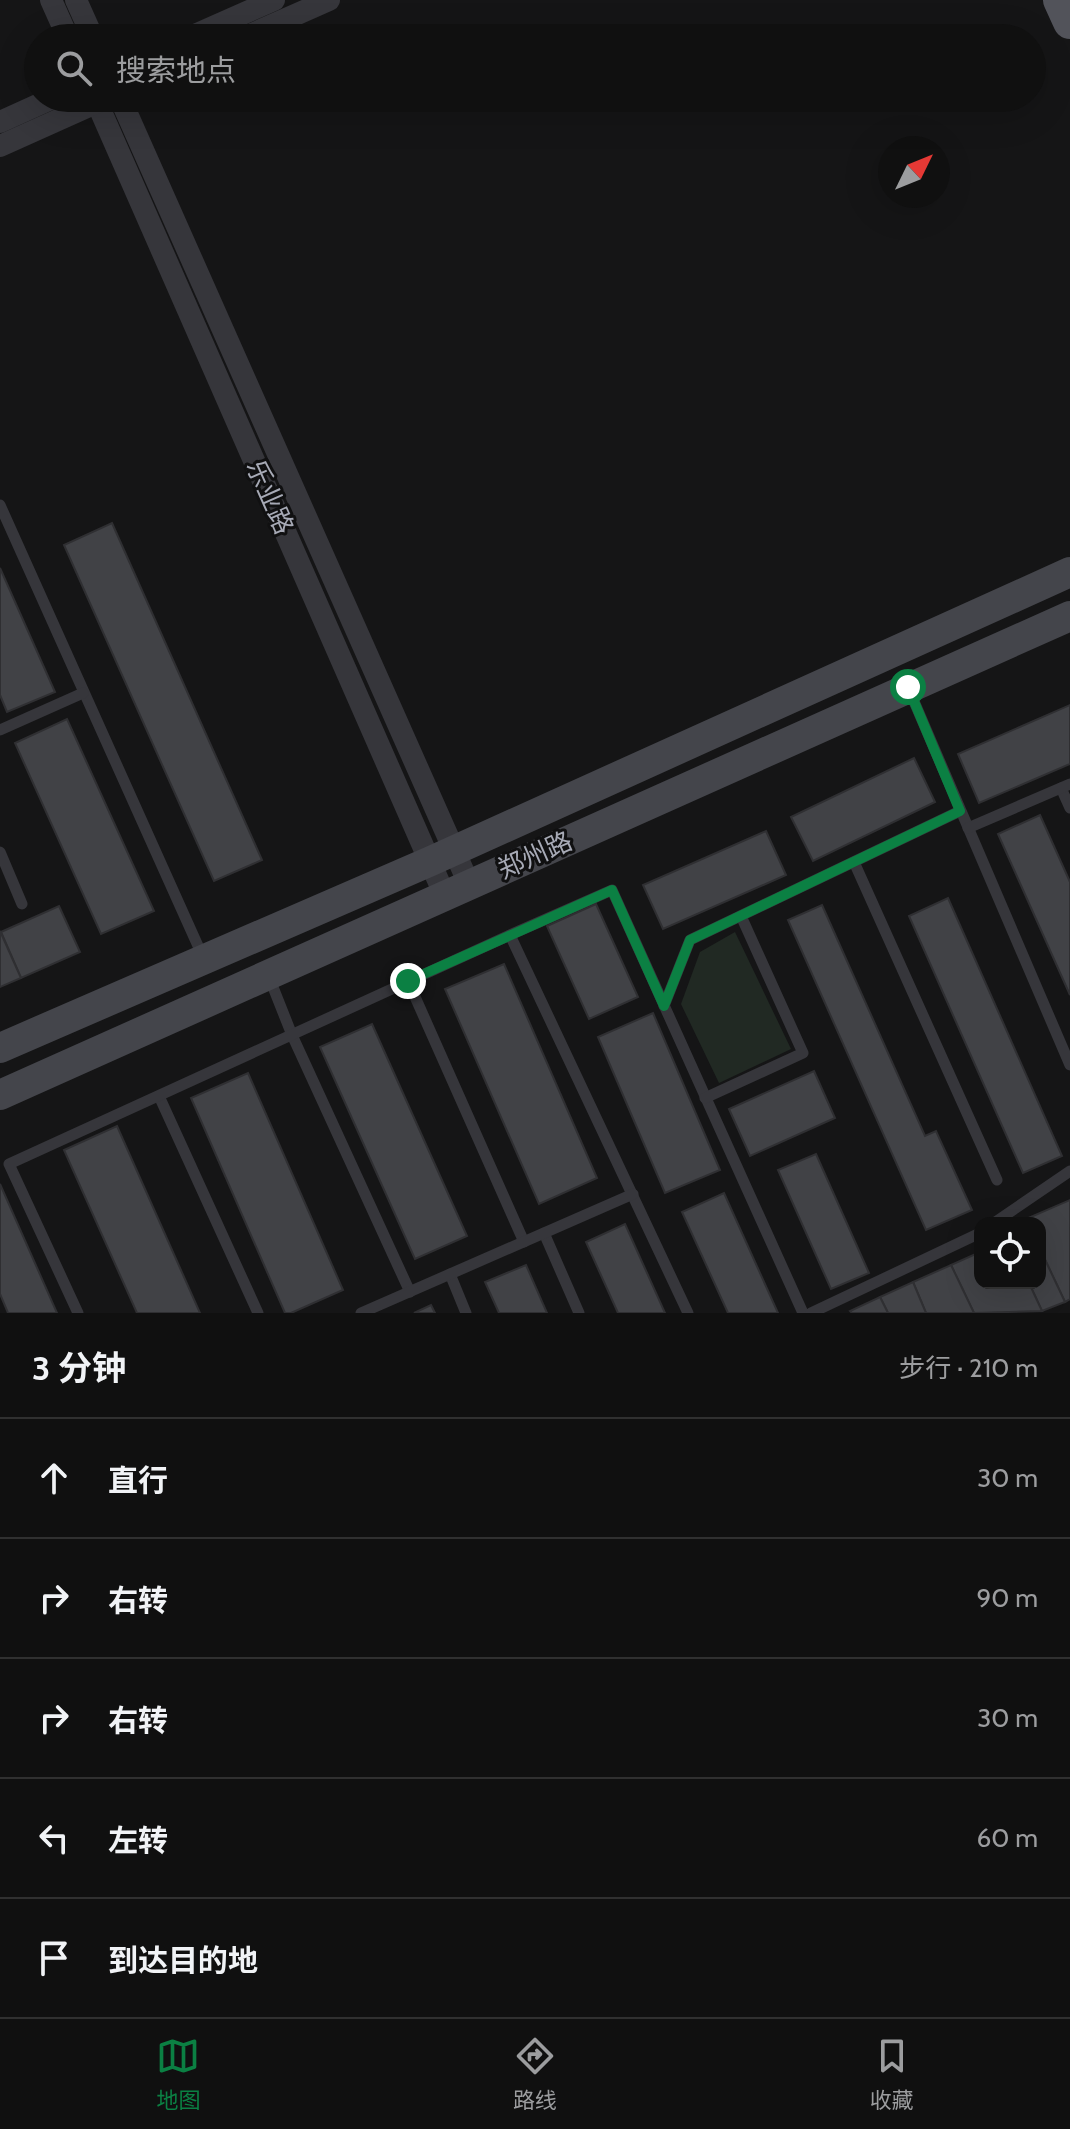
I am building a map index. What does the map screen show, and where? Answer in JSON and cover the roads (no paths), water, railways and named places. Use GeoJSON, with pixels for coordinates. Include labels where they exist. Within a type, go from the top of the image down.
{"type":"FeatureCollection","features":[{"type":"Feature","properties":{"kind":"main road"},"geometry":{"type":"LineString","coordinates":[[1060,0],[1070,22]]}},
{"type":"Feature","properties":{"kind":"street"},"geometry":{"type":"LineString","coordinates":[[51,0],[62,24]]}},
{"type":"Feature","properties":{"kind":"street"},"geometry":{"type":"LineString","coordinates":[[76,0],[87,24]]}},
{"type":"Feature","properties":{"kind":"street"},"geometry":{"type":"LineString","coordinates":[[220,24],[274,0]]}},
{"type":"Feature","properties":{"kind":"street"},"geometry":{"type":"LineString","coordinates":[[275,24],[329,0]]}},
{"type":"Feature","properties":{"kind":"street"},"geometry":{"type":"LineString","coordinates":[[0,122],[24,111]]}},
{"type":"Feature","properties":{"kind":"street"},"geometry":{"type":"LineString","coordinates":[[0,146],[73,112]]}},
{"type":"Feature","properties":{"kind":"street","name":"乐业路"},"geometry":{"type":"LineString","coordinates":[[104,112],[457,890]]}},
{"type":"Feature","properties":{"kind":"street","name":"乐业路"},"geometry":{"type":"LineString","coordinates":[[126,112],[442,856]]}},
{"type":"Feature","properties":{"kind":"street","name":"郑州路"},"geometry":{"type":"LineString","coordinates":[[0,1048],[442,856],[1070,572]]}},
{"type":"Feature","properties":{"kind":"street","name":"郑州路"},"geometry":{"type":"LineString","coordinates":[[0,1095],[1070,616]]}},
{"type":"Feature","properties":{"kind":"lane"},"geometry":{"type":"LineString","coordinates":[[0,505],[5,530],[205,960]]}},
{"type":"Feature","properties":{"kind":"lane"},"geometry":{"type":"LineString","coordinates":[[908,687],[1070,1065]]}},
{"type":"Feature","properties":{"kind":"lane"},"geometry":{"type":"LineString","coordinates":[[0,730],[83,693]]}},
{"type":"Feature","properties":{"kind":"lane"},"geometry":{"type":"LineString","coordinates":[[968,828],[1066,786],[1070,808]]}},
{"type":"Feature","properties":{"kind":"lane"},"geometry":{"type":"LineString","coordinates":[[664,1006],[690,940],[960,811]]}},
{"type":"Feature","properties":{"kind":"lane"},"geometry":{"type":"LineString","coordinates":[[0,852],[22,904]]}},
{"type":"Feature","properties":{"kind":"lane"},"geometry":{"type":"LineString","coordinates":[[854,862],[997,1180]]}},
{"type":"Feature","properties":{"kind":"lane"},"geometry":{"type":"LineString","coordinates":[[78,1313],[9,1164],[612,890],[803,1313]]}},
{"type":"Feature","properties":{"kind":"lane"},"geometry":{"type":"LineString","coordinates":[[705,1098],[803,1053],[741,916]]}},
{"type":"Feature","properties":{"kind":"lane"},"geometry":{"type":"LineString","coordinates":[[510,935],[688,1313]]}},
{"type":"Feature","properties":{"kind":"lane"},"geometry":{"type":"LineString","coordinates":[[268,976],[410,1292]]}},
{"type":"Feature","properties":{"kind":"lane"},"geometry":{"type":"LineString","coordinates":[[408,981],[524,1242]]}},
{"type":"Feature","properties":{"kind":"lane"},"geometry":{"type":"LineString","coordinates":[[159,1096],[258,1313]]}},
{"type":"Feature","properties":{"kind":"lane"},"geometry":{"type":"LineString","coordinates":[[1003,1217],[1070,1171]]}},
{"type":"Feature","properties":{"kind":"lane"},"geometry":{"type":"LineString","coordinates":[[361,1313],[633,1194]]}},
{"type":"Feature","properties":{"kind":"lane"},"geometry":{"type":"LineString","coordinates":[[544,1233],[579,1313]]}},
{"type":"Feature","properties":{"kind":"lane"},"geometry":{"type":"LineString","coordinates":[[811,1313],[974,1236]]}},
{"type":"Feature","properties":{"kind":"lane"},"geometry":{"type":"LineString","coordinates":[[450,1274],[466,1313]]}}]}
